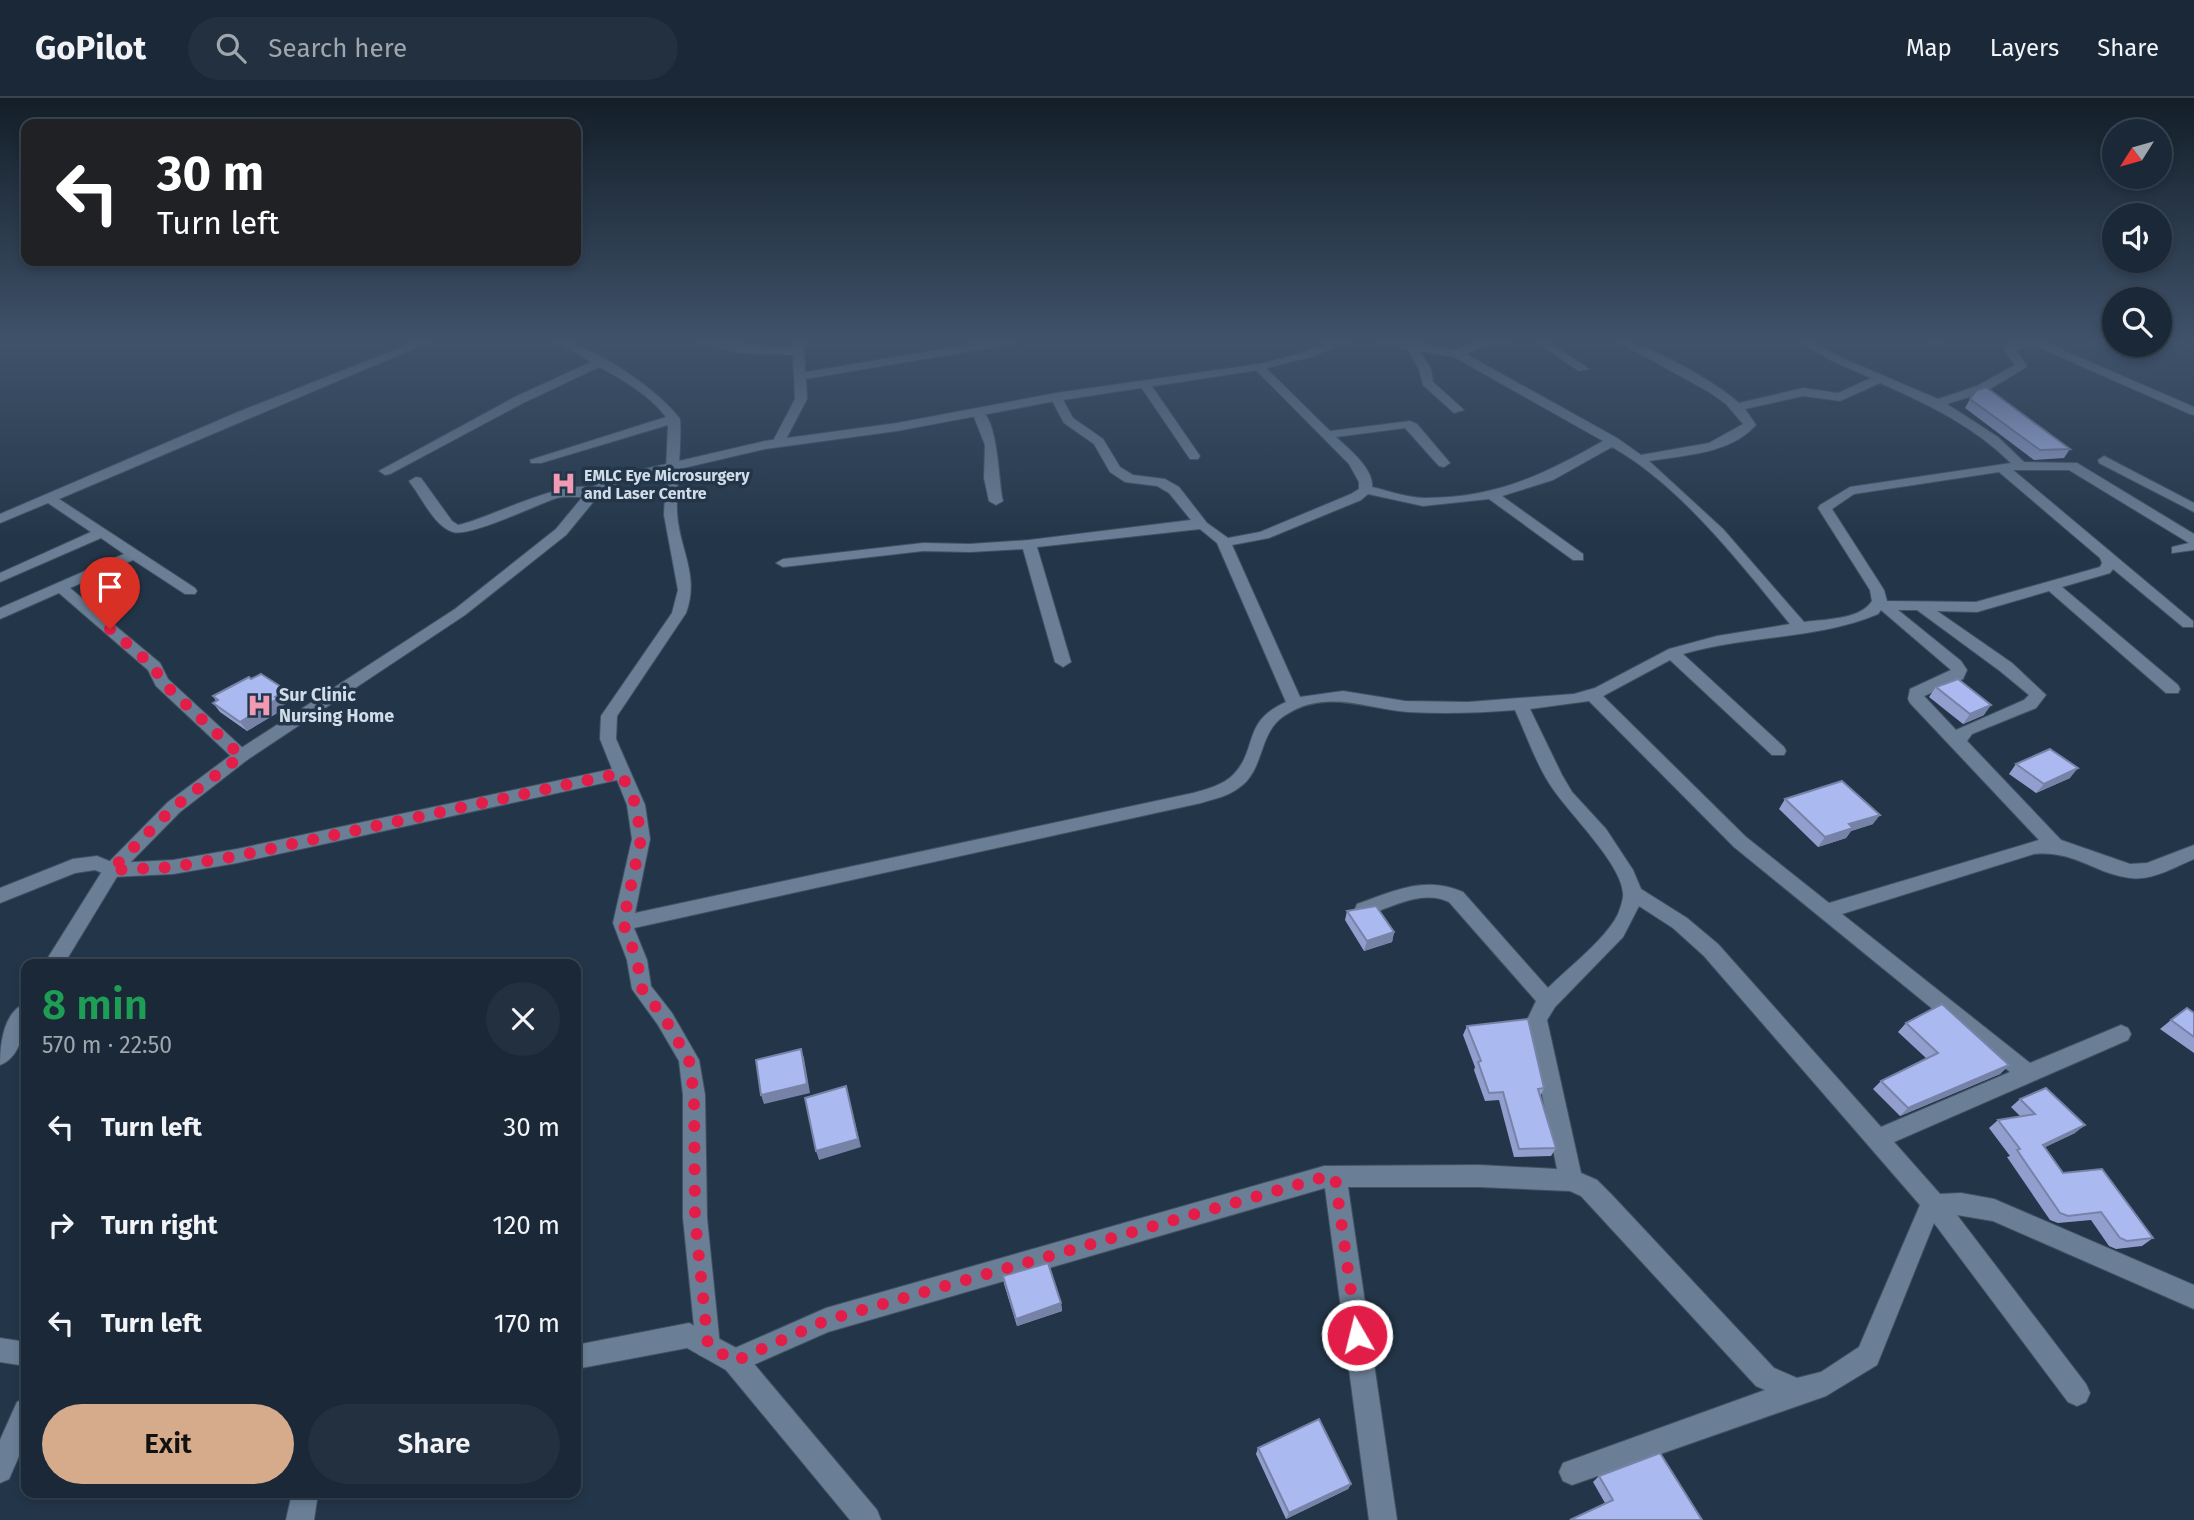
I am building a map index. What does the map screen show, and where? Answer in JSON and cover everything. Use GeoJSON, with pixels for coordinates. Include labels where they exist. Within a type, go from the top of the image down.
{"type":"FeatureCollection","features":[{"type":"Feature","properties":{"kind":"street"},"geometry":{"type":"LineString","coordinates":[[0,519],[261,407]]}},
{"type":"Feature","properties":{"kind":"street"},"geometry":{"type":"LineString","coordinates":[[385,471],[505,407]]}},
{"type":"Feature","properties":{"kind":"street"},"geometry":{"type":"LineString","coordinates":[[667,407],[674,419],[671,528],[685,568],[686,596],[679,613],[609,716],[608,739],[636,805],[641,839],[623,923],[637,960],[642,989],[665,1019],[689,1060],[694,1095],[695,1218],[708,1346]]}},
{"type":"Feature","properties":{"kind":"street"},"geometry":{"type":"LineString","coordinates":[[778,443],[797,407]]}},
{"type":"Feature","properties":{"kind":"street"},"geometry":{"type":"LineString","coordinates":[[57,959],[111,870],[174,807],[241,756],[460,612],[561,532],[594,492],[615,480],[673,464],[778,443],[856,433],[1002,407]]}},
{"type":"Feature","properties":{"kind":"street"},"geometry":{"type":"LineString","coordinates":[[1061,407],[1068,421],[1099,442],[1115,469],[1130,479],[1160,482],[1174,490],[1201,524],[1223,541],[1295,704]]}},
{"type":"Feature","properties":{"kind":"street"},"geometry":{"type":"LineString","coordinates":[[1161,407],[1194,456]]}},
{"type":"Feature","properties":{"kind":"street"},"geometry":{"type":"LineString","coordinates":[[1223,541],[1245,540],[1281,529],[1356,497],[1365,490],[1366,482],[1362,472],[1299,407]]}},
{"type":"Feature","properties":{"kind":"street"},"geometry":{"type":"LineString","coordinates":[[1455,407],[1458,410]]}},
{"type":"Feature","properties":{"kind":"street"},"geometry":{"type":"LineString","coordinates":[[1553,407],[1640,459],[1721,533],[1802,629]]}},
{"type":"Feature","properties":{"kind":"street"},"geometry":{"type":"LineString","coordinates":[[1640,459],[1700,447],[1744,431],[1750,425],[1748,415],[1737,407]]}},
{"type":"Feature","properties":{"kind":"street"},"geometry":{"type":"LineString","coordinates":[[1944,407],[1994,440],[2015,459],[2009,467]]}},
{"type":"Feature","properties":{"kind":"street"},"geometry":{"type":"LineString","coordinates":[[978,412],[991,445],[991,478],[996,501]]}},
{"type":"Feature","properties":{"kind":"street"},"geometry":{"type":"LineString","coordinates":[[536,460],[674,419]]}},
{"type":"Feature","properties":{"kind":"street"},"geometry":{"type":"LineString","coordinates":[[1327,435],[1406,424],[1413,427],[1444,463]]}},
{"type":"Feature","properties":{"kind":"street"},"geometry":{"type":"LineString","coordinates":[[1365,490],[1423,502],[1492,495],[1548,477],[1613,441]]}},
{"type":"Feature","properties":{"kind":"street"},"geometry":{"type":"LineString","coordinates":[[2104,460],[2194,508]]}},
{"type":"Feature","properties":{"kind":"street"},"geometry":{"type":"LineString","coordinates":[[2055,845],[1916,699],[1916,693],[1957,675],[1959,670],[1882,603],[1877,590],[1825,508],[1834,499],[1850,491],[2009,467],[2072,466],[2194,540]]}},
{"type":"Feature","properties":{"kind":"street"},"geometry":{"type":"LineString","coordinates":[[2009,467],[2106,556],[2188,624]]}},
{"type":"Feature","properties":{"kind":"street"},"geometry":{"type":"LineString","coordinates":[[416,481],[447,524],[456,529],[473,526],[557,494],[594,492]]}},
{"type":"Feature","properties":{"kind":"street"},"geometry":{"type":"LineString","coordinates":[[1492,495],[1578,557]]}},
{"type":"Feature","properties":{"kind":"street"},"geometry":{"type":"LineString","coordinates":[[49,498],[190,591]]}},
{"type":"Feature","properties":{"kind":"street"},"geometry":{"type":"LineString","coordinates":[[783,563],[923,547],[979,548],[1029,544],[1201,524]]}},
{"type":"Feature","properties":{"kind":"street"},"geometry":{"type":"LineString","coordinates":[[0,578],[103,532]]}},
{"type":"Feature","properties":{"kind":"street"},"geometry":{"type":"LineString","coordinates":[[1029,544],[1063,662]]}},
{"type":"Feature","properties":{"kind":"street"},"geometry":{"type":"LineString","coordinates":[[2177,550],[2194,546]]}},
{"type":"Feature","properties":{"kind":"street"},"geometry":{"type":"LineString","coordinates":[[0,614],[135,554]]}},
{"type":"Feature","properties":{"kind":"street"},"geometry":{"type":"LineString","coordinates":[[623,923],[1195,799],[1221,790],[1238,780],[1250,765],[1255,741],[1264,723],[1295,704],[1318,698],[1359,696],[1402,706],[1520,704],[1592,695],[1612,687],[1672,653],[1703,643],[1851,620],[1873,611],[1882,603],[1977,607],[2105,570],[2109,563],[2106,556]]}},
{"type":"Feature","properties":{"kind":"street"},"geometry":{"type":"LineString","coordinates":[[2052,585],[2172,689]]}},
{"type":"Feature","properties":{"kind":"street"},"geometry":{"type":"LineString","coordinates":[[60,587],[87,613],[148,661],[162,682],[241,756]]}},
{"type":"Feature","properties":{"kind":"street"},"geometry":{"type":"LineString","coordinates":[[1921,606],[2006,667],[2038,695],[2030,704],[1966,730],[1960,735],[1958,742]]}},
{"type":"Feature","properties":{"kind":"street"},"geometry":{"type":"LineString","coordinates":[[1672,653],[1778,751]]}},
{"type":"Feature","properties":{"kind":"street"},"geometry":{"type":"LineString","coordinates":[[1592,695],[1740,842],[2028,1074]]}},
{"type":"Feature","properties":{"kind":"street"},"geometry":{"type":"LineString","coordinates":[[1520,704],[1554,777],[1566,796],[1600,834],[1626,875],[1633,894],[1627,915],[1616,932],[1548,1001],[1540,1010],[1537,1020],[1571,1180]]}},
{"type":"Feature","properties":{"kind":"street"},"geometry":{"type":"LineString","coordinates":[[0,896],[72,866],[97,863],[111,870],[173,867],[237,856],[621,773]]}},
{"type":"Feature","properties":{"kind":"street"},"geometry":{"type":"LineString","coordinates":[[1824,912],[2034,847],[2055,845],[2130,871],[2147,870],[2194,852]]}},
{"type":"Feature","properties":{"kind":"street"},"geometry":{"type":"LineString","coordinates":[[1364,909],[1431,888],[1447,892],[1455,897],[1548,1001]]}},
{"type":"Feature","properties":{"kind":"street"},"geometry":{"type":"LineString","coordinates":[[1633,894],[1668,912],[1695,933],[1935,1205],[2077,1393]]}},
{"type":"Feature","properties":{"kind":"street"},"geometry":{"type":"LineString","coordinates":[[0,1056],[21,1020]]}},
{"type":"Feature","properties":{"kind":"street"},"geometry":{"type":"LineString","coordinates":[[1877,1139],[2121,1034]]}},
{"type":"Feature","properties":{"kind":"street"},"geometry":{"type":"LineString","coordinates":[[735,1361],[827,1320],[1324,1177],[1479,1176],[1571,1180],[1589,1188],[1765,1377],[1797,1391]]}},
{"type":"Feature","properties":{"kind":"street"},"geometry":{"type":"LineString","coordinates":[[1335,1177],[1382,1520]]}},
{"type":"Feature","properties":{"kind":"street"},"geometry":{"type":"LineString","coordinates":[[1573,1472],[1826,1383],[1867,1356],[1925,1216],[1935,1205],[1961,1204],[1994,1210],[2194,1297]]}},
{"type":"Feature","properties":{"kind":"street"},"geometry":{"type":"LineString","coordinates":[[581,1356],[689,1335],[735,1361],[867,1520]]}},
{"type":"Feature","properties":{"kind":"street"},"geometry":{"type":"LineString","coordinates":[[0,1350],[21,1353]]}},
{"type":"Feature","properties":{"kind":"street"},"geometry":{"type":"LineString","coordinates":[[0,1469],[21,1422]]}},
{"type":"Feature","properties":{"kind":"street"},"geometry":{"type":"LineString","coordinates":[[300,1520],[304,1498]]}},
{"type":"Feature","properties":{"kind":"building"},"geometry":{"type":"Polygon","coordinates":[[[1981,407],[2014,407],[2070,449],[2040,450],[1981,407]]]}},
{"type":"Feature","properties":{"kind":"building"},"geometry":{"type":"Polygon","coordinates":[[[261,674],[286,690],[275,697],[277,699],[240,722],[213,703],[218,700],[213,696],[249,677],[251,679],[261,674]]]}},
{"type":"Feature","properties":{"kind":"building"},"geometry":{"type":"Polygon","coordinates":[[[1958,679],[1991,705],[1970,714],[1936,687],[1958,679]]]}},
{"type":"Feature","properties":{"kind":"building"},"geometry":{"type":"Polygon","coordinates":[[[2050,749],[2078,768],[2044,784],[2016,764],[2050,749]]]}},
{"type":"Feature","properties":{"kind":"building"},"geometry":{"type":"Polygon","coordinates":[[[1842,781],[1880,815],[1849,824],[1853,828],[1825,837],[1785,799],[1842,781]]]}},
{"type":"Feature","properties":{"kind":"building"},"geometry":{"type":"Polygon","coordinates":[[[1376,906],[1394,932],[1367,941],[1347,911],[1376,906]]]}},
{"type":"Feature","properties":{"kind":"building"},"geometry":{"type":"Polygon","coordinates":[[[1942,1004],[2009,1065],[1908,1108],[1881,1081],[1938,1053],[1906,1023],[1942,1004]]]}},
{"type":"Feature","properties":{"kind":"building"},"geometry":{"type":"Polygon","coordinates":[[[2187,1008],[2194,1013],[2194,1037],[2171,1020],[2187,1008]]]}},
{"type":"Feature","properties":{"kind":"building"},"geometry":{"type":"Polygon","coordinates":[[[1528,1019],[1544,1088],[1538,1089],[1556,1148],[1519,1149],[1503,1092],[1489,1093],[1478,1062],[1481,1061],[1467,1026],[1528,1019]]]}},
{"type":"Feature","properties":{"kind":"building"},"geometry":{"type":"Polygon","coordinates":[[[801,1049],[807,1084],[761,1095],[756,1060],[801,1049]]]}},
{"type":"Feature","properties":{"kind":"building"},"geometry":{"type":"Polygon","coordinates":[[[846,1086],[858,1139],[816,1151],[805,1098],[846,1086]]]}},
{"type":"Feature","properties":{"kind":"building"},"geometry":{"type":"Polygon","coordinates":[[[2046,1088],[2085,1125],[2043,1145],[2063,1173],[2102,1169],[2153,1238],[2127,1241],[2120,1238],[2101,1212],[2068,1216],[2060,1213],[2017,1150],[2020,1149],[1998,1120],[2035,1114],[2020,1099],[2046,1088]]]}},
{"type":"Feature","properties":{"kind":"building"},"geometry":{"type":"Polygon","coordinates":[[[1048,1263],[1061,1303],[1016,1319],[1003,1276],[1048,1263]]]}},
{"type":"Feature","properties":{"kind":"building"},"geometry":{"type":"Polygon","coordinates":[[[1319,1419],[1351,1484],[1289,1513],[1258,1448],[1319,1419]]]}},
{"type":"Feature","properties":{"kind":"building"},"geometry":{"type":"Polygon","coordinates":[[[1660,1453],[1702,1520],[1570,1520],[1613,1500],[1599,1476],[1660,1453]]]}},
{"type":"Feature","properties":{"kind":"place","name":"EMLC Eye Microsurgery and Laser Centre"},"geometry":{"type":"Point","coordinates":[564,484]}},
{"type":"Feature","properties":{"kind":"place","name":"Sur Clinic Nursing Home"},"geometry":{"type":"Point","coordinates":[259,705]}},
{"type":"Feature","properties":{"kind":"route"},"geometry":{"type":"LineString","coordinates":[[110,629],[154,667],[162,682],[241,756],[174,807],[111,870],[173,867],[237,856],[621,773],[636,805],[641,839],[623,923],[637,960],[642,989],[665,1019],[689,1060],[694,1095],[695,1218],[708,1346],[722,1354],[735,1361],[827,1320],[1324,1177],[1335,1177],[1357,1335]]}}]}
